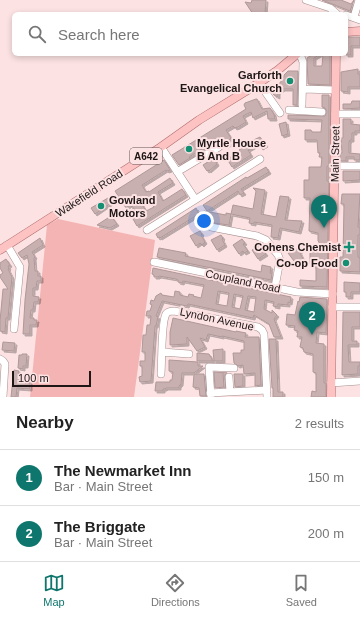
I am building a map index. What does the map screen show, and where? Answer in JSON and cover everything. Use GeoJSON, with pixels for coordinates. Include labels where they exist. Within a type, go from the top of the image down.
{"type":"FeatureCollection","features":[{"type":"Feature","properties":{"kind":"main road"},"geometry":{"type":"LineString","coordinates":[[348,32],[360,31]]}},
{"type":"Feature","properties":{"kind":"main road","name":"Wakefield Road"},"geometry":{"type":"LineString","coordinates":[[4,248],[161,147],[199,120],[259,83],[296,56]]}},
{"type":"Feature","properties":{"kind":"main road","name":"Main Street"},"geometry":{"type":"LineString","coordinates":[[331,397],[334,166],[330,113],[335,90],[336,56]]}},
{"type":"Feature","properties":{"kind":"street"},"geometry":{"type":"LineString","coordinates":[[306,0],[330,8],[335,12]]}},
{"type":"Feature","properties":{"kind":"street"},"geometry":{"type":"LineString","coordinates":[[357,18],[359,0]]}},
{"type":"Feature","properties":{"kind":"street"},"geometry":{"type":"LineString","coordinates":[[300,56],[303,62],[302,104]]}},
{"type":"Feature","properties":{"kind":"street"},"geometry":{"type":"LineString","coordinates":[[259,83],[280,113]]}},
{"type":"Feature","properties":{"kind":"street"},"geometry":{"type":"LineString","coordinates":[[303,89],[335,90]]}},
{"type":"Feature","properties":{"kind":"street"},"geometry":{"type":"LineString","coordinates":[[289,110],[360,114]]}},
{"type":"Feature","properties":{"kind":"street"},"geometry":{"type":"LineString","coordinates":[[161,147],[195,199]]}},
{"type":"Feature","properties":{"kind":"street"},"geometry":{"type":"LineString","coordinates":[[177,172],[219,147]]}},
{"type":"Feature","properties":{"kind":"street"},"geometry":{"type":"LineString","coordinates":[[147,230],[260,159]]}},
{"type":"Feature","properties":{"kind":"street"},"geometry":{"type":"LineString","coordinates":[[334,166],[360,166]]}},
{"type":"Feature","properties":{"kind":"street"},"geometry":{"type":"LineString","coordinates":[[207,220],[211,228],[257,236],[266,240],[278,255],[280,260],[275,287]]}},
{"type":"Feature","properties":{"kind":"street"},"geometry":{"type":"LineString","coordinates":[[4,248],[20,267],[14,329]]}},
{"type":"Feature","properties":{"kind":"street","name":"Coupland Road"},"geometry":{"type":"LineString","coordinates":[[154,262],[303,293],[333,294]]}},
{"type":"Feature","properties":{"kind":"street"},"geometry":{"type":"LineString","coordinates":[[332,307],[360,308]]}},
{"type":"Feature","properties":{"kind":"street","name":"Lyndon Avenue"},"geometry":{"type":"LineString","coordinates":[[161,374],[165,316],[172,310],[258,327],[262,330],[264,334],[267,393]]}},
{"type":"Feature","properties":{"kind":"street"},"geometry":{"type":"LineString","coordinates":[[162,352],[189,354]]}},
{"type":"Feature","properties":{"kind":"street"},"geometry":{"type":"LineString","coordinates":[[0,359],[5,364],[2,383],[3,397]]}},
{"type":"Feature","properties":{"kind":"street"},"geometry":{"type":"LineString","coordinates":[[234,368],[209,366],[211,395],[230,392],[267,393]]}},
{"type":"Feature","properties":{"kind":"street"},"geometry":{"type":"LineString","coordinates":[[229,377],[230,392]]}},
{"type":"Feature","properties":{"kind":"street"},"geometry":{"type":"LineString","coordinates":[[331,383],[360,381]]}},
{"type":"Feature","properties":{"kind":"shaded area"},"geometry":{"type":"Polygon","coordinates":[[[58,219],[155,240],[134,397],[30,397],[47,225],[58,219]]]}},
{"type":"Feature","properties":{"kind":"building"},"geometry":{"type":"Polygon","coordinates":[[[252,0],[266,0],[265,12],[252,12],[245,2],[251,3],[252,0]]]}},
{"type":"Feature","properties":{"kind":"building"},"geometry":{"type":"Polygon","coordinates":[[[322,0],[341,0],[351,4],[354,0],[350,11],[322,0]]]}},
{"type":"Feature","properties":{"kind":"building"},"geometry":{"type":"Polygon","coordinates":[[[348,37],[360,37],[360,46],[351,46],[351,55],[348,55],[348,37]]]}},
{"type":"Feature","properties":{"kind":"building"},"geometry":{"type":"Polygon","coordinates":[[[310,56],[318,56],[314,58],[314,66],[322,66],[323,56],[330,56],[330,85],[308,84],[307,58],[310,56]]]}},
{"type":"Feature","properties":{"kind":"building"},"geometry":{"type":"Polygon","coordinates":[[[358,69],[358,74],[360,74],[360,87],[348,87],[348,92],[341,91],[341,72],[358,69]]]}},
{"type":"Feature","properties":{"kind":"building"},"geometry":{"type":"Polygon","coordinates":[[[288,71],[298,71],[297,105],[293,105],[293,89],[283,89],[278,92],[278,97],[270,90],[281,82],[281,77],[284,77],[288,71]]]}},
{"type":"Feature","properties":{"kind":"building"},"geometry":{"type":"Polygon","coordinates":[[[322,95],[329,95],[329,166],[327,166],[327,181],[329,181],[327,287],[300,286],[300,280],[316,281],[316,268],[315,264],[310,264],[310,252],[319,252],[318,233],[309,231],[310,198],[304,198],[304,180],[309,180],[309,167],[321,167],[322,157],[319,157],[320,153],[318,153],[317,140],[305,140],[305,130],[321,132],[322,120],[288,119],[288,115],[325,116],[327,112],[325,108],[322,107],[322,95]]]}},
{"type":"Feature","properties":{"kind":"building"},"geometry":{"type":"Polygon","coordinates":[[[256,99],[262,109],[270,108],[275,119],[268,119],[267,111],[253,118],[251,112],[243,116],[246,122],[238,127],[235,128],[233,126],[226,130],[231,138],[228,141],[230,144],[226,146],[220,138],[179,165],[172,155],[246,109],[244,105],[245,103],[256,99]]]}},
{"type":"Feature","properties":{"kind":"building"},"geometry":{"type":"Polygon","coordinates":[[[352,101],[360,101],[360,108],[343,109],[343,104],[351,104],[352,101]]]}},
{"type":"Feature","properties":{"kind":"building"},"geometry":{"type":"Polygon","coordinates":[[[343,119],[351,119],[351,124],[360,125],[360,131],[355,131],[355,133],[352,133],[352,140],[349,142],[349,153],[360,154],[360,160],[354,160],[354,157],[346,157],[346,161],[340,161],[340,153],[342,153],[341,138],[343,138],[343,119]]]}},
{"type":"Feature","properties":{"kind":"building"},"geometry":{"type":"Polygon","coordinates":[[[286,122],[288,134],[282,136],[279,124],[286,122]]]}},
{"type":"Feature","properties":{"kind":"building"},"geometry":{"type":"Polygon","coordinates":[[[260,137],[266,145],[261,148],[258,144],[248,150],[251,155],[232,167],[227,159],[240,152],[239,150],[248,144],[247,143],[260,137]]]}},
{"type":"Feature","properties":{"kind":"building"},"geometry":{"type":"Polygon","coordinates":[[[214,158],[217,164],[207,171],[203,165],[214,158]]]}},
{"type":"Feature","properties":{"kind":"building"},"geometry":{"type":"Polygon","coordinates":[[[164,160],[170,170],[166,170],[142,185],[146,192],[149,192],[170,178],[173,183],[158,192],[163,201],[182,189],[186,195],[137,226],[133,219],[139,216],[132,206],[131,207],[130,205],[126,208],[115,191],[164,160]],[[147,197],[140,201],[146,211],[154,207],[147,197]]]}},
{"type":"Feature","properties":{"kind":"building"},"geometry":{"type":"Polygon","coordinates":[[[266,167],[269,172],[241,189],[244,193],[240,195],[238,191],[207,211],[203,205],[246,177],[247,178],[266,167]]]}},
{"type":"Feature","properties":{"kind":"building"},"geometry":{"type":"Polygon","coordinates":[[[343,171],[360,171],[360,180],[343,181],[343,171]]]}},
{"type":"Feature","properties":{"kind":"building"},"geometry":{"type":"Polygon","coordinates":[[[253,188],[265,190],[261,214],[276,217],[280,196],[289,197],[285,220],[302,221],[299,232],[280,228],[278,238],[271,237],[272,225],[254,222],[254,224],[249,223],[250,218],[231,214],[233,205],[253,209],[256,191],[253,188]]]}},
{"type":"Feature","properties":{"kind":"building"},"geometry":{"type":"Polygon","coordinates":[[[342,194],[360,194],[358,227],[360,227],[360,235],[358,235],[358,257],[360,258],[360,272],[340,271],[340,257],[343,257],[344,204],[341,204],[342,194]]]}},
{"type":"Feature","properties":{"kind":"building","name":"Gowland Motors"},"geometry":{"type":"Polygon","coordinates":[[[108,198],[111,203],[95,214],[91,208],[108,198]]]}},
{"type":"Feature","properties":{"kind":"building"},"geometry":{"type":"Polygon","coordinates":[[[196,208],[199,214],[158,238],[156,234],[196,208]]]}},
{"type":"Feature","properties":{"kind":"building"},"geometry":{"type":"Polygon","coordinates":[[[204,211],[226,215],[226,213],[231,214],[229,225],[214,223],[211,217],[207,215],[199,221],[197,217],[204,211]]]}},
{"type":"Feature","properties":{"kind":"building"},"geometry":{"type":"Polygon","coordinates":[[[111,216],[117,224],[110,228],[97,225],[111,216]]]}},
{"type":"Feature","properties":{"kind":"building"},"geometry":{"type":"Polygon","coordinates":[[[200,231],[205,242],[202,245],[200,243],[196,246],[190,236],[200,231]]]}},
{"type":"Feature","properties":{"kind":"building"},"geometry":{"type":"Polygon","coordinates":[[[221,235],[225,245],[217,250],[211,240],[221,235]]]}},
{"type":"Feature","properties":{"kind":"building"},"geometry":{"type":"Polygon","coordinates":[[[40,238],[43,245],[32,252],[35,257],[35,271],[38,271],[38,276],[41,276],[41,281],[37,281],[36,288],[33,288],[33,296],[39,297],[38,302],[34,302],[30,318],[37,320],[36,325],[30,325],[30,334],[23,334],[29,264],[27,255],[22,258],[18,253],[40,238]]]}},
{"type":"Feature","properties":{"kind":"building"},"geometry":{"type":"Polygon","coordinates":[[[242,239],[245,243],[243,244],[248,251],[244,253],[243,251],[239,254],[233,245],[242,239]]]}},
{"type":"Feature","properties":{"kind":"building"},"geometry":{"type":"Polygon","coordinates":[[[262,244],[264,248],[262,249],[266,254],[258,259],[252,250],[262,244]]]}},
{"type":"Feature","properties":{"kind":"building"},"geometry":{"type":"Polygon","coordinates":[[[299,247],[301,251],[299,251],[303,259],[294,261],[288,253],[299,247]]]}},
{"type":"Feature","properties":{"kind":"building"},"geometry":{"type":"Polygon","coordinates":[[[159,248],[186,253],[185,256],[261,272],[262,265],[271,267],[271,280],[157,257],[159,248]]]}},
{"type":"Feature","properties":{"kind":"building"},"geometry":{"type":"Polygon","coordinates":[[[6,259],[10,265],[8,266],[8,269],[12,277],[8,318],[6,318],[5,332],[0,331],[0,321],[3,289],[8,289],[0,277],[3,273],[0,268],[0,263],[6,259]]]}},
{"type":"Feature","properties":{"kind":"building"},"geometry":{"type":"Polygon","coordinates":[[[153,268],[291,297],[288,305],[278,304],[278,307],[273,306],[274,302],[265,300],[264,309],[272,313],[272,310],[277,315],[274,319],[281,337],[274,337],[269,324],[254,315],[253,318],[188,304],[187,306],[162,301],[156,316],[158,317],[155,326],[151,381],[140,382],[139,377],[142,376],[142,366],[140,366],[140,361],[145,361],[145,352],[142,352],[143,335],[146,335],[147,325],[150,325],[151,316],[146,316],[147,311],[150,311],[152,305],[150,304],[151,300],[154,301],[156,296],[161,293],[162,295],[174,297],[175,291],[180,292],[180,295],[188,297],[189,294],[201,298],[204,285],[183,281],[182,283],[178,282],[176,279],[159,276],[154,277],[152,274],[153,268]],[[218,291],[216,304],[227,306],[229,293],[218,291]],[[234,294],[232,307],[240,309],[243,296],[234,294]],[[248,296],[245,310],[254,312],[256,297],[248,296]]]}},
{"type":"Feature","properties":{"kind":"building"},"geometry":{"type":"Polygon","coordinates":[[[344,282],[360,283],[360,292],[351,292],[351,297],[346,297],[346,292],[344,292],[344,282]]]}},
{"type":"Feature","properties":{"kind":"building"},"geometry":{"type":"Polygon","coordinates":[[[300,297],[327,299],[326,333],[317,332],[316,343],[324,344],[324,383],[326,383],[326,397],[311,397],[312,391],[316,392],[316,373],[313,372],[313,354],[304,352],[303,348],[300,347],[302,337],[297,337],[298,331],[294,330],[295,326],[286,325],[287,314],[295,315],[298,301],[299,302],[300,297]],[[303,303],[301,316],[311,317],[312,311],[315,312],[316,303],[303,303]]]}},
{"type":"Feature","properties":{"kind":"building"},"geometry":{"type":"Polygon","coordinates":[[[343,312],[360,312],[360,327],[352,327],[352,341],[357,341],[357,345],[348,345],[349,362],[360,362],[360,366],[358,366],[358,374],[342,375],[343,312]]]}},
{"type":"Feature","properties":{"kind":"building"},"geometry":{"type":"Polygon","coordinates":[[[173,318],[246,333],[245,337],[259,337],[261,385],[255,386],[255,373],[244,374],[243,365],[238,366],[234,363],[233,353],[241,353],[241,350],[244,350],[244,341],[208,334],[206,340],[200,338],[205,347],[197,351],[187,337],[187,344],[170,345],[170,332],[173,318]]]}},
{"type":"Feature","properties":{"kind":"building"},"geometry":{"type":"Polygon","coordinates":[[[269,339],[276,339],[278,392],[283,392],[283,397],[273,397],[269,339]]]}},
{"type":"Feature","properties":{"kind":"building"},"geometry":{"type":"Polygon","coordinates":[[[3,342],[15,343],[14,351],[2,350],[3,342]]]}},
{"type":"Feature","properties":{"kind":"building"},"geometry":{"type":"Polygon","coordinates":[[[223,349],[223,361],[214,361],[213,350],[223,349]]]}},
{"type":"Feature","properties":{"kind":"building"},"geometry":{"type":"Polygon","coordinates":[[[197,353],[209,354],[213,361],[197,361],[197,353]]]}},
{"type":"Feature","properties":{"kind":"building"},"geometry":{"type":"Polygon","coordinates":[[[27,354],[26,366],[23,366],[23,369],[18,368],[19,355],[27,354]]]}},
{"type":"Feature","properties":{"kind":"building"},"geometry":{"type":"Polygon","coordinates":[[[169,360],[198,362],[198,366],[203,366],[194,373],[182,373],[179,388],[166,388],[163,389],[163,391],[155,391],[156,382],[170,382],[170,380],[172,380],[173,372],[169,371],[169,360]]]}},
{"type":"Feature","properties":{"kind":"building"},"geometry":{"type":"Polygon","coordinates":[[[14,370],[19,371],[18,381],[30,382],[30,389],[17,388],[16,397],[11,397],[14,370]]]}},
{"type":"Feature","properties":{"kind":"building"},"geometry":{"type":"Polygon","coordinates":[[[214,372],[227,373],[223,373],[224,387],[215,388],[214,372]]]}},
{"type":"Feature","properties":{"kind":"building"},"geometry":{"type":"Polygon","coordinates":[[[194,374],[204,374],[206,396],[200,396],[199,388],[193,387],[194,374]]]}},
{"type":"Feature","properties":{"kind":"building"},"geometry":{"type":"Polygon","coordinates":[[[234,374],[243,374],[243,386],[235,387],[234,374]]]}},
{"type":"Feature","properties":{"kind":"place","name":"Garforth Evangelical Church"},"geometry":{"type":"Point","coordinates":[290,81]}},
{"type":"Feature","properties":{"kind":"place","name":"Myrtle House B And B"},"geometry":{"type":"Point","coordinates":[189,149]}},
{"type":"Feature","properties":{"kind":"place","name":"Gowland Motors"},"geometry":{"type":"Point","coordinates":[101,206]}},
{"type":"Feature","properties":{"kind":"place","name":"The Newmarket Inn"},"geometry":{"type":"Point","coordinates":[324,228]}},
{"type":"Feature","properties":{"kind":"place","name":"Cohens Chemist"},"geometry":{"type":"Point","coordinates":[349,247]}},
{"type":"Feature","properties":{"kind":"place","name":"Co-op Food"},"geometry":{"type":"Point","coordinates":[346,263]}},
{"type":"Feature","properties":{"kind":"place","name":"The Briggate"},"geometry":{"type":"Point","coordinates":[312,335]}}]}
